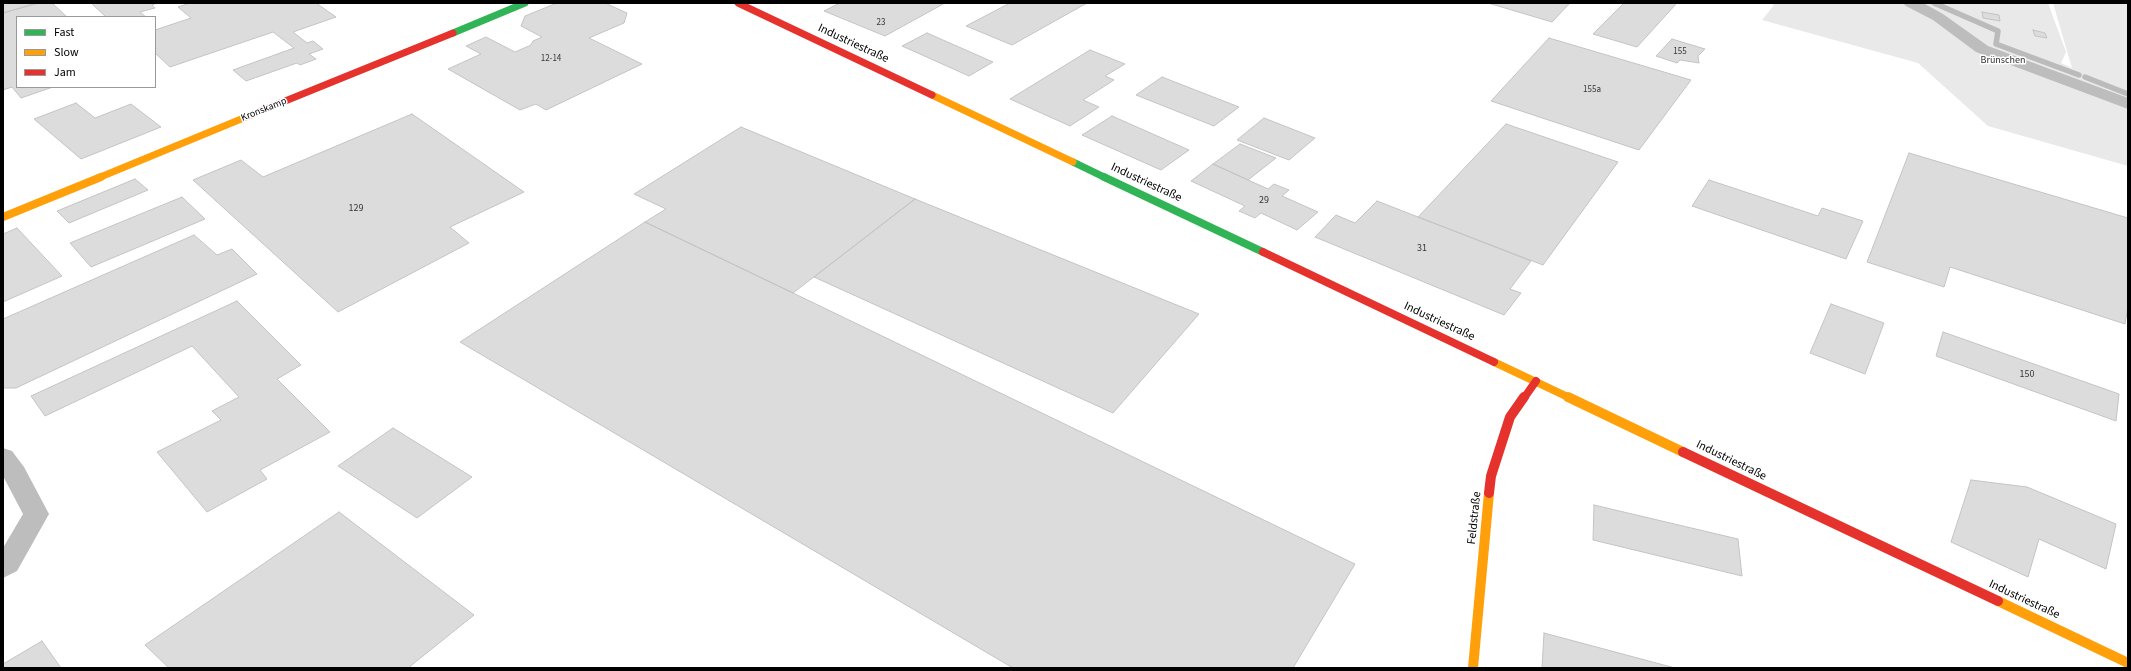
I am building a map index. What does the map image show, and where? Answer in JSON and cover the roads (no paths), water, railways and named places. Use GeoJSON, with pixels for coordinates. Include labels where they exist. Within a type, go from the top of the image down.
{"type":"FeatureCollection","features":[{"type":"Feature","properties":{"kind":"street","name":"Kronskamp"},"geometry":{"type":"LineString","coordinates":[[3,217],[525,3]]}},
{"type":"Feature","properties":{"kind":"street","name":"Industriestraße"},"geometry":{"type":"LineString","coordinates":[[738,3],[2128,663]]}},
{"type":"Feature","properties":{"kind":"street"},"geometry":{"type":"LineString","coordinates":[[1912,3],[1938,17],[1982,49],[2068,80],[2128,104]]}},
{"type":"Feature","properties":{"kind":"street","name":"Feldstraße"},"geometry":{"type":"LineString","coordinates":[[1473,668],[1491,476],[1510,417],[1536,381]]}},
{"type":"Feature","properties":{"kind":"street"},"geometry":{"type":"LineString","coordinates":[[3,457],[15,474],[36,514],[8,563],[3,567]]}},
{"type":"Feature","properties":{"kind":"waterway"},"geometry":{"type":"LineString","coordinates":[[1934,3],[1998,31],[1996,44],[2079,75]]}},
{"type":"Feature","properties":{"kind":"waterway"},"geometry":{"type":"LineString","coordinates":[[2085,77],[2128,94]]}},
{"type":"Feature","properties":{"kind":"park label","name":"Brünschen"},"geometry":{"type":"Point","coordinates":[2003,61]}}]}
